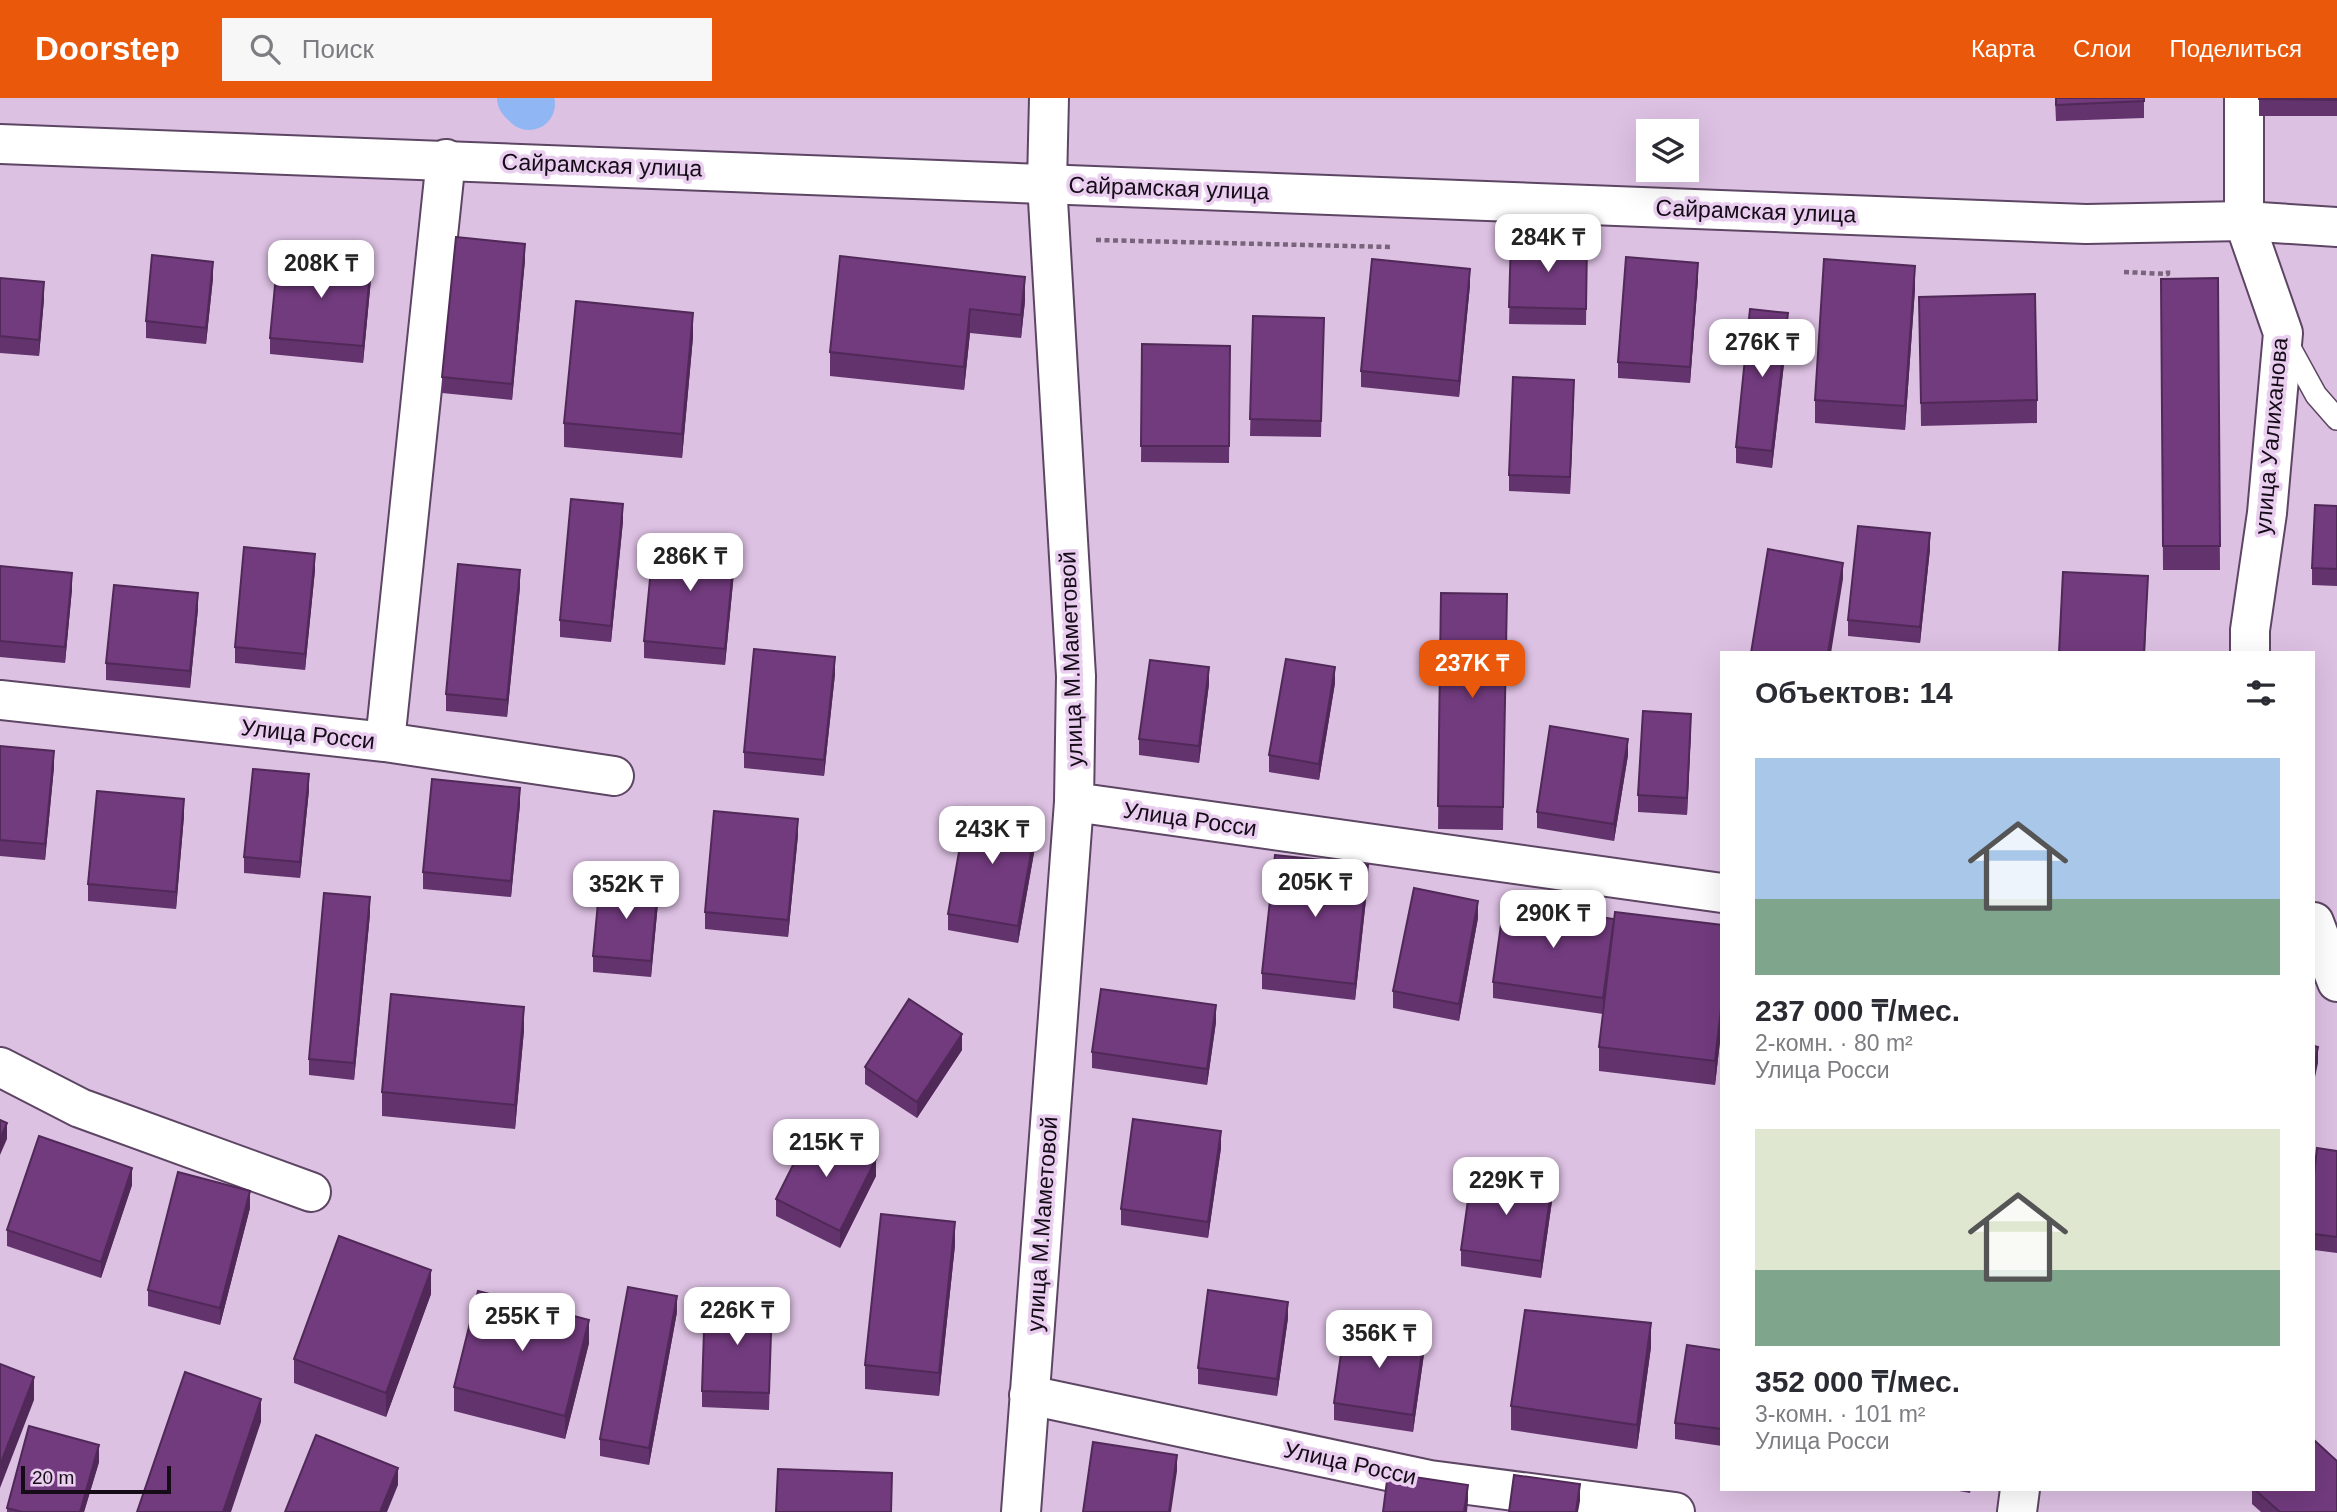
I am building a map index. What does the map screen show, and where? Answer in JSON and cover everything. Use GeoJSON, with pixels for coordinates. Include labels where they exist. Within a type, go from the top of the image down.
{"type":"FeatureCollection","features":[{"type":"Feature","properties":{"kind":"street","name":"улица М.Маметовой"},"geometry":{"type":"LineString","coordinates":[[1021,1512],[1074,802],[1076,676],[1047,183],[1049,98]]}},
{"type":"Feature","properties":{"kind":"street","name":"улица Уалиханова"},"geometry":{"type":"LineString","coordinates":[[2244,98],[2244,221],[2283,333],[2267,513],[2250,630],[2250,651]]}},
{"type":"Feature","properties":{"kind":"street","name":"Сайрамская улица"},"geometry":{"type":"LineString","coordinates":[[0,144],[446,159],[2086,224],[2244,221],[2337,227]]}},
{"type":"Feature","properties":{"kind":"street"},"geometry":{"type":"LineString","coordinates":[[385,742],[446,159]]}},
{"type":"Feature","properties":{"kind":"street","name":"Улица Росси"},"geometry":{"type":"LineString","coordinates":[[0,700],[385,742],[614,776]]}},
{"type":"Feature","properties":{"kind":"street","name":"Улица Росси"},"geometry":{"type":"LineString","coordinates":[[1074,802],[1720,893]]}},
{"type":"Feature","properties":{"kind":"street"},"geometry":{"type":"LineString","coordinates":[[2315,925],[2337,982]]}},
{"type":"Feature","properties":{"kind":"street"},"geometry":{"type":"LineString","coordinates":[[0,1067],[80,1108],[311,1192]]}},
{"type":"Feature","properties":{"kind":"street","name":"Улица Росси"},"geometry":{"type":"LineString","coordinates":[[1029,1395],[1430,1480],[1675,1512]]}},
{"type":"Feature","properties":{"kind":"street"},"geometry":{"type":"LineString","coordinates":[[2017,1512],[2020,1491]]}},
{"type":"Feature","properties":{"kind":"lane"},"geometry":{"type":"LineString","coordinates":[[2283,333],[2299,367],[2337,419]]}},
{"type":"Feature","properties":{"kind":"building"},"geometry":{"type":"Polygon","coordinates":[[[2056,98],[2144,98],[2144,101],[2056,105],[2056,98]]]}},
{"type":"Feature","properties":{"kind":"building"},"geometry":{"type":"Polygon","coordinates":[[[2337,98],[2337,100],[2259,99],[2337,98]]]}},
{"type":"Feature","properties":{"kind":"building"},"geometry":{"type":"Polygon","coordinates":[[[456,237],[525,244],[512,384],[442,377],[456,237]]]}},
{"type":"Feature","properties":{"kind":"building"},"geometry":{"type":"Polygon","coordinates":[[[1511,239],[1587,241],[1586,309],[1509,307],[1511,239]]]}},
{"type":"Feature","properties":{"kind":"building"},"geometry":{"type":"Polygon","coordinates":[[[278,254],[371,262],[363,346],[270,338],[278,254]]]}},
{"type":"Feature","properties":{"kind":"building"},"geometry":{"type":"Polygon","coordinates":[[[152,255],[213,262],[206,328],[146,321],[152,255]]]}},
{"type":"Feature","properties":{"kind":"building"},"geometry":{"type":"Polygon","coordinates":[[[840,256],[1025,277],[1021,315],[970,309],[964,367],[830,352],[840,256]]]}},
{"type":"Feature","properties":{"kind":"building"},"geometry":{"type":"Polygon","coordinates":[[[1626,257],[1698,263],[1690,367],[1618,362],[1626,257]]]}},
{"type":"Feature","properties":{"kind":"building"},"geometry":{"type":"Polygon","coordinates":[[[1372,259],[1470,269],[1459,381],[1361,371],[1372,259]]]}},
{"type":"Feature","properties":{"kind":"building"},"geometry":{"type":"Polygon","coordinates":[[[1824,259],[1915,266],[1905,406],[1815,400],[1824,259]]]}},
{"type":"Feature","properties":{"kind":"building"},"geometry":{"type":"Polygon","coordinates":[[[0,278],[44,282],[39,340],[0,336],[0,278]]]}},
{"type":"Feature","properties":{"kind":"building"},"geometry":{"type":"Polygon","coordinates":[[[2218,278],[2220,546],[2163,546],[2161,279],[2218,278]]]}},
{"type":"Feature","properties":{"kind":"building"},"geometry":{"type":"Polygon","coordinates":[[[2035,294],[2037,400],[1921,403],[1919,297],[2035,294]]]}},
{"type":"Feature","properties":{"kind":"building"},"geometry":{"type":"Polygon","coordinates":[[[576,301],[693,313],[682,434],[564,423],[576,301]]]}},
{"type":"Feature","properties":{"kind":"building"},"geometry":{"type":"Polygon","coordinates":[[[1750,309],[1788,313],[1772,451],[1736,447],[1750,309]]]}},
{"type":"Feature","properties":{"kind":"building"},"geometry":{"type":"Polygon","coordinates":[[[1253,316],[1324,318],[1321,421],[1250,419],[1253,316]]]}},
{"type":"Feature","properties":{"kind":"building"},"geometry":{"type":"Polygon","coordinates":[[[1142,344],[1230,346],[1229,446],[1141,446],[1142,344]]]}},
{"type":"Feature","properties":{"kind":"building"},"geometry":{"type":"Polygon","coordinates":[[[1513,377],[1574,380],[1570,477],[1509,475],[1513,377]]]}},
{"type":"Feature","properties":{"kind":"building"},"geometry":{"type":"Polygon","coordinates":[[[571,499],[623,504],[611,626],[560,620],[571,499]]]}},
{"type":"Feature","properties":{"kind":"building"},"geometry":{"type":"Polygon","coordinates":[[[2315,505],[2337,506],[2337,569],[2312,568],[2315,505]]]}},
{"type":"Feature","properties":{"kind":"building"},"geometry":{"type":"Polygon","coordinates":[[[1858,526],[1930,533],[1920,627],[1848,620],[1858,526]]]}},
{"type":"Feature","properties":{"kind":"building"},"geometry":{"type":"Polygon","coordinates":[[[654,538],[735,546],[725,649],[644,641],[654,538]]]}},
{"type":"Feature","properties":{"kind":"building"},"geometry":{"type":"Polygon","coordinates":[[[244,547],[315,554],[305,654],[235,647],[244,547]]]}},
{"type":"Feature","properties":{"kind":"building"},"geometry":{"type":"Polygon","coordinates":[[[1768,549],[1843,563],[1828,651],[1751,651],[1768,549]]]}},
{"type":"Feature","properties":{"kind":"building"},"geometry":{"type":"Polygon","coordinates":[[[458,564],[520,570],[507,700],[446,694],[458,564]]]}},
{"type":"Feature","properties":{"kind":"building"},"geometry":{"type":"Polygon","coordinates":[[[0,566],[72,573],[65,647],[0,641],[0,566]]]}},
{"type":"Feature","properties":{"kind":"building"},"geometry":{"type":"Polygon","coordinates":[[[2063,572],[2148,576],[2144,651],[2059,651],[2063,572]]]}},
{"type":"Feature","properties":{"kind":"building"},"geometry":{"type":"Polygon","coordinates":[[[114,585],[198,593],[190,671],[106,663],[114,585]]]}},
{"type":"Feature","properties":{"kind":"building"},"geometry":{"type":"Polygon","coordinates":[[[1441,593],[1507,594],[1503,807],[1438,806],[1441,593]]]}},
{"type":"Feature","properties":{"kind":"building"},"geometry":{"type":"Polygon","coordinates":[[[754,649],[835,657],[824,760],[744,752],[754,649]]]}},
{"type":"Feature","properties":{"kind":"building"},"geometry":{"type":"Polygon","coordinates":[[[1286,659],[1335,667],[1319,764],[1269,755],[1286,659]]]}},
{"type":"Feature","properties":{"kind":"building"},"geometry":{"type":"Polygon","coordinates":[[[1150,660],[1209,667],[1199,746],[1139,739],[1150,660]]]}},
{"type":"Feature","properties":{"kind":"building"},"geometry":{"type":"Polygon","coordinates":[[[1643,711],[1691,714],[1687,798],[1638,795],[1643,711]]]}},
{"type":"Feature","properties":{"kind":"building"},"geometry":{"type":"Polygon","coordinates":[[[1550,726],[1628,739],[1614,824],[1537,812],[1550,726]]]}},
{"type":"Feature","properties":{"kind":"building"},"geometry":{"type":"Polygon","coordinates":[[[0,746],[54,751],[45,844],[0,840],[0,746]]]}},
{"type":"Feature","properties":{"kind":"building"},"geometry":{"type":"Polygon","coordinates":[[[253,769],[309,774],[300,862],[244,857],[253,769]]]}},
{"type":"Feature","properties":{"kind":"building"},"geometry":{"type":"Polygon","coordinates":[[[432,779],[520,788],[511,881],[423,872],[432,779]]]}},
{"type":"Feature","properties":{"kind":"building"},"geometry":{"type":"Polygon","coordinates":[[[97,791],[184,799],[176,892],[88,884],[97,791]]]}},
{"type":"Feature","properties":{"kind":"building"},"geometry":{"type":"Polygon","coordinates":[[[967,807],[1037,819],[1018,926],[948,914],[967,807]]]}},
{"type":"Feature","properties":{"kind":"building"},"geometry":{"type":"Polygon","coordinates":[[[714,811],[798,819],[788,920],[705,912],[714,811]]]}},
{"type":"Feature","properties":{"kind":"building"},"geometry":{"type":"Polygon","coordinates":[[[1275,855],[1368,865],[1355,984],[1262,973],[1275,855]]]}},
{"type":"Feature","properties":{"kind":"building"},"geometry":{"type":"Polygon","coordinates":[[[600,881],[658,886],[651,961],[593,956],[600,881]]]}},
{"type":"Feature","properties":{"kind":"building"},"geometry":{"type":"Polygon","coordinates":[[[1414,888],[1478,901],[1459,1004],[1393,991],[1414,888]]]}},
{"type":"Feature","properties":{"kind":"building"},"geometry":{"type":"Polygon","coordinates":[[[324,893],[370,897],[354,1063],[309,1059],[324,893]]]}},
{"type":"Feature","properties":{"kind":"building"},"geometry":{"type":"Polygon","coordinates":[[[1504,903],[1614,919],[1603,998],[1493,982],[1504,903]]]}},
{"type":"Feature","properties":{"kind":"building"},"geometry":{"type":"Polygon","coordinates":[[[1615,912],[1720,925],[1720,1017],[1715,1061],[1599,1047],[1615,912]]]}},
{"type":"Feature","properties":{"kind":"building"},"geometry":{"type":"Polygon","coordinates":[[[1101,989],[1216,1005],[1207,1069],[1092,1052],[1101,989]]]}},
{"type":"Feature","properties":{"kind":"building"},"geometry":{"type":"Polygon","coordinates":[[[391,994],[524,1007],[515,1105],[382,1092],[391,994]]]}},
{"type":"Feature","properties":{"kind":"building"},"geometry":{"type":"Polygon","coordinates":[[[909,999],[962,1034],[917,1102],[865,1067],[909,999]]]}},
{"type":"Feature","properties":{"kind":"building"},"geometry":{"type":"Polygon","coordinates":[[[1133,1119],[1221,1131],[1208,1222],[1121,1209],[1133,1119]]]}},
{"type":"Feature","properties":{"kind":"building"},"geometry":{"type":"Polygon","coordinates":[[[0,1120],[7,1123],[0,1139],[0,1120]]]}},
{"type":"Feature","properties":{"kind":"building"},"geometry":{"type":"Polygon","coordinates":[[[812,1127],[876,1159],[840,1231],[776,1199],[812,1127]]]}},
{"type":"Feature","properties":{"kind":"building"},"geometry":{"type":"Polygon","coordinates":[[[39,1136],[132,1168],[101,1262],[7,1230],[39,1136]]]}},
{"type":"Feature","properties":{"kind":"building"},"geometry":{"type":"Polygon","coordinates":[[[2317,1148],[2337,1151],[2337,1237],[2315,1234],[2317,1148]]]}},
{"type":"Feature","properties":{"kind":"building"},"geometry":{"type":"Polygon","coordinates":[[[178,1172],[250,1191],[220,1308],[148,1290],[178,1172]]]}},
{"type":"Feature","properties":{"kind":"building"},"geometry":{"type":"Polygon","coordinates":[[[1472,1172],[1552,1184],[1541,1261],[1461,1250],[1472,1172]]]}},
{"type":"Feature","properties":{"kind":"building"},"geometry":{"type":"Polygon","coordinates":[[[881,1214],[955,1222],[939,1373],[865,1365],[881,1214]]]}},
{"type":"Feature","properties":{"kind":"building"},"geometry":{"type":"Polygon","coordinates":[[[339,1236],[431,1270],[386,1393],[294,1359],[339,1236]]]}},
{"type":"Feature","properties":{"kind":"building"},"geometry":{"type":"Polygon","coordinates":[[[628,1287],[677,1296],[649,1448],[600,1439],[628,1287]]]}},
{"type":"Feature","properties":{"kind":"building"},"geometry":{"type":"Polygon","coordinates":[[[1208,1290],[1288,1302],[1277,1379],[1198,1368],[1208,1290]]]}},
{"type":"Feature","properties":{"kind":"building"},"geometry":{"type":"Polygon","coordinates":[[[478,1291],[589,1320],[565,1416],[454,1387],[478,1291]]]}},
{"type":"Feature","properties":{"kind":"building"},"geometry":{"type":"Polygon","coordinates":[[[705,1300],[772,1303],[769,1393],[702,1391],[705,1300]]]}},
{"type":"Feature","properties":{"kind":"building"},"geometry":{"type":"Polygon","coordinates":[[[1525,1310],[1651,1323],[1637,1425],[1511,1406],[1525,1310]]]}},
{"type":"Feature","properties":{"kind":"building"},"geometry":{"type":"Polygon","coordinates":[[[1345,1326],[1424,1338],[1413,1415],[1334,1403],[1345,1326]]]}},
{"type":"Feature","properties":{"kind":"building"},"geometry":{"type":"Polygon","coordinates":[[[1687,1345],[1720,1350],[1720,1429],[1675,1423],[1687,1345]]]}},
{"type":"Feature","properties":{"kind":"building"},"geometry":{"type":"Polygon","coordinates":[[[0,1364],[34,1377],[0,1465],[0,1364]]]}},
{"type":"Feature","properties":{"kind":"building"},"geometry":{"type":"Polygon","coordinates":[[[185,1372],[261,1399],[223,1512],[137,1512],[185,1372]]]}},
{"type":"Feature","properties":{"kind":"building"},"geometry":{"type":"Polygon","coordinates":[[[29,1426],[99,1445],[80,1512],[22,1512],[7,1508],[29,1426]]]}},
{"type":"Feature","properties":{"kind":"building"},"geometry":{"type":"Polygon","coordinates":[[[316,1435],[398,1468],[380,1512],[285,1512],[316,1435]]]}},
{"type":"Feature","properties":{"kind":"building"},"geometry":{"type":"Polygon","coordinates":[[[2315,1441],[2337,1461],[2337,1512],[2280,1512],[2256,1491],[2315,1491],[2315,1441]]]}},
{"type":"Feature","properties":{"kind":"building"},"geometry":{"type":"Polygon","coordinates":[[[1093,1442],[1177,1455],[1169,1512],[1083,1512],[1093,1442]]]}},
{"type":"Feature","properties":{"kind":"building"},"geometry":{"type":"Polygon","coordinates":[[[778,1469],[892,1473],[891,1512],[776,1512],[778,1469]]]}},
{"type":"Feature","properties":{"kind":"building"},"geometry":{"type":"Polygon","coordinates":[[[1388,1473],[1468,1485],[1464,1512],[1383,1512],[1388,1473]]]}},
{"type":"Feature","properties":{"kind":"building"},"geometry":{"type":"Polygon","coordinates":[[[1514,1475],[1580,1484],[1576,1512],[1509,1512],[1514,1475]]]}},
{"type":"Feature","properties":{"kind":"waterway"},"geometry":{"type":"LineString","coordinates":[[523,98],[529,104]]}}]}
